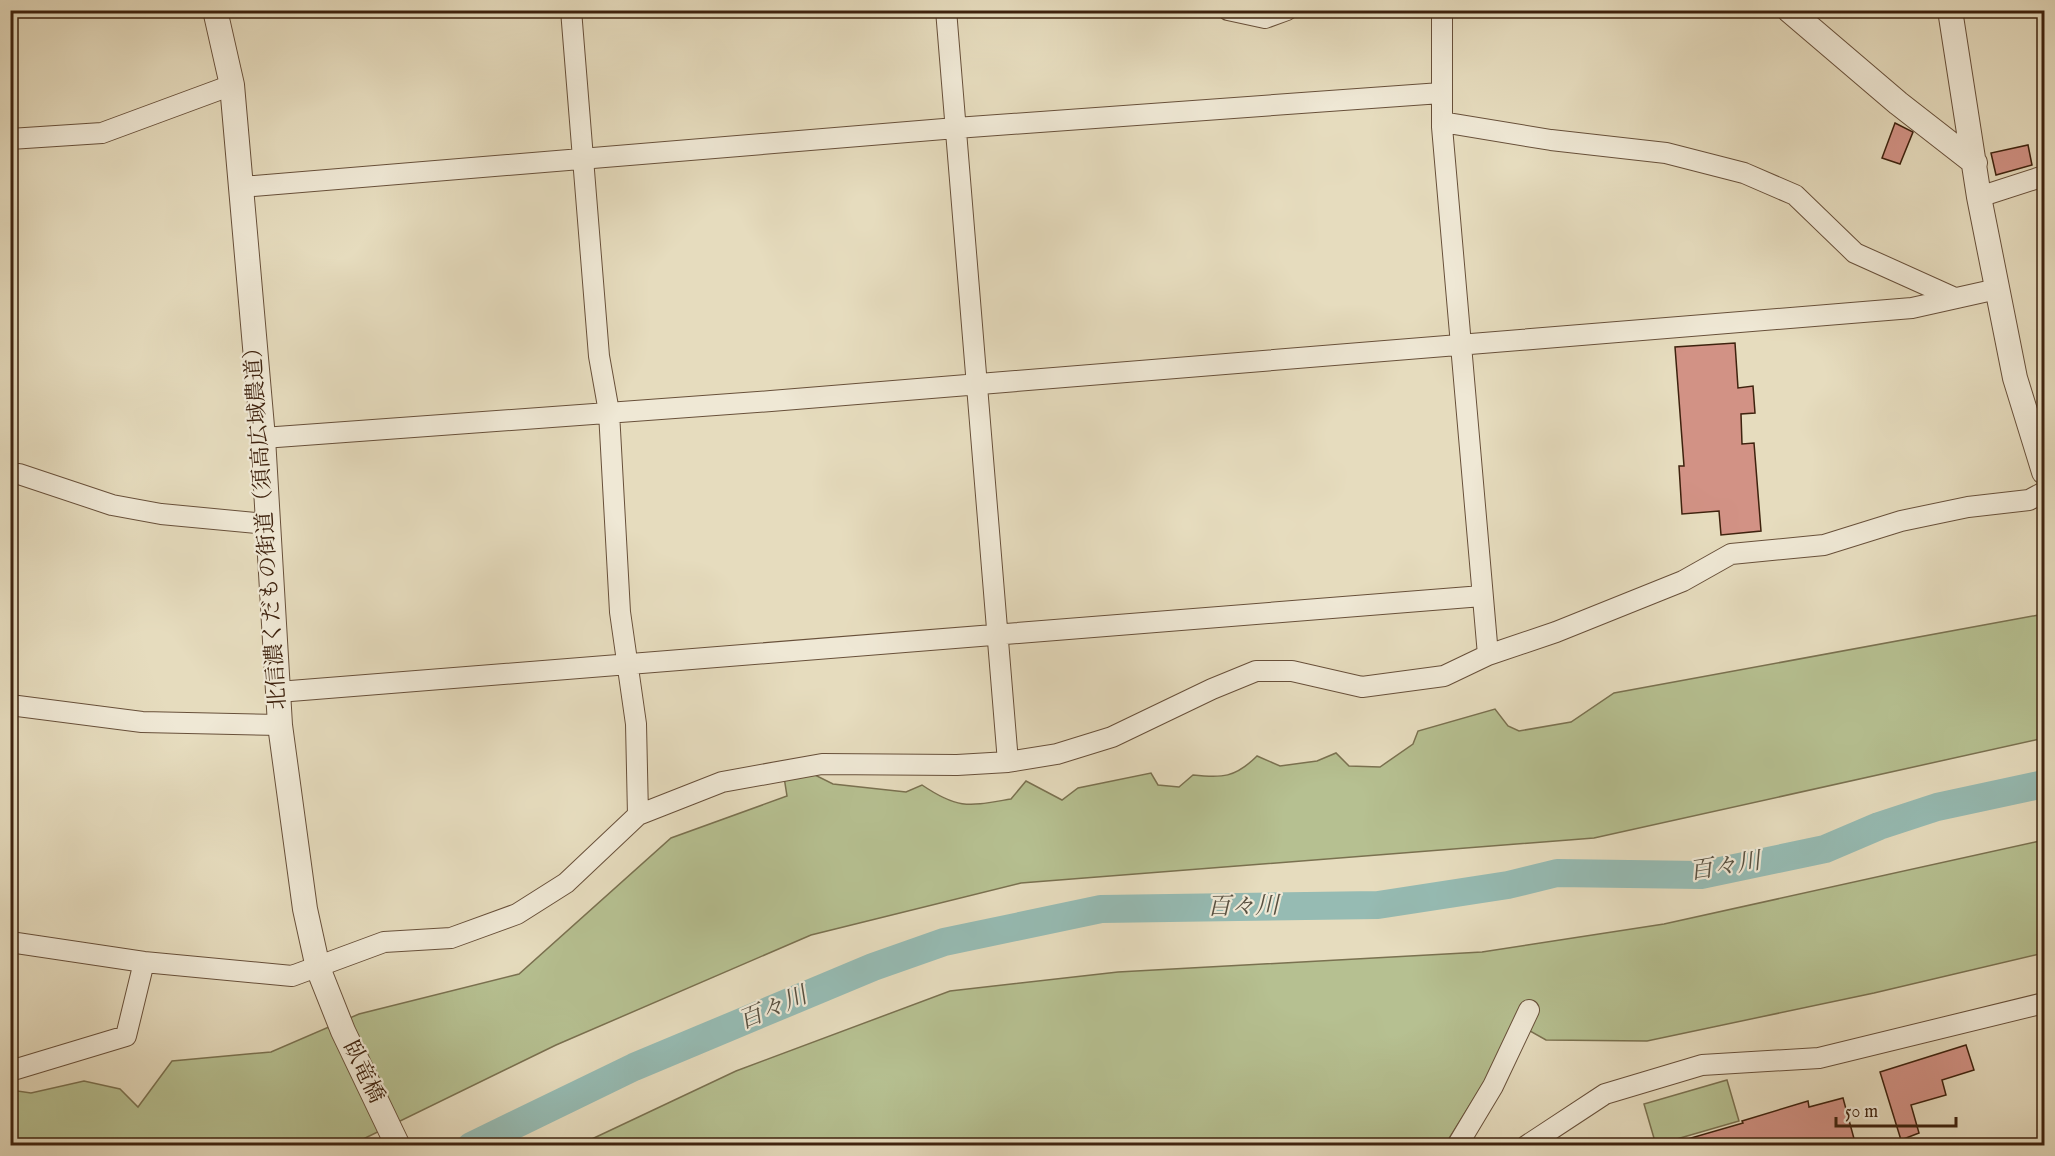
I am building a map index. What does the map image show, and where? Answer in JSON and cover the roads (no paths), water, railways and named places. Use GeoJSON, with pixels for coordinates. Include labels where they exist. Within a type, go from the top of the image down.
{"type":"FeatureCollection","features":[{"type":"Feature","properties":{"kind":"street","name":"北信濃くだもの街道（須高広域農道）"},"geometry":{"type":"LineString","coordinates":[[215,10],[232,85],[263,438],[266,524],[280,725],[305,909],[318,968],[343,1031]]}},
{"type":"Feature","properties":{"kind":"street"},"geometry":{"type":"LineString","coordinates":[[571,10],[599,356],[609,412],[620,612],[636,724],[638,815]]}},
{"type":"Feature","properties":{"kind":"street"},"geometry":{"type":"LineString","coordinates":[[946,10],[1008,762]]}},
{"type":"Feature","properties":{"kind":"street"},"geometry":{"type":"LineString","coordinates":[[1228,10],[1265,18],[1287,10]]}},
{"type":"Feature","properties":{"kind":"street"},"geometry":{"type":"LineString","coordinates":[[1442,10],[1442,122],[1488,655]]}},
{"type":"Feature","properties":{"kind":"street"},"geometry":{"type":"LineString","coordinates":[[1789,10],[1898,103],[1975,163]]}},
{"type":"Feature","properties":{"kind":"street"},"geometry":{"type":"LineString","coordinates":[[1950,10],[1979,197],[2015,378],[2044,472]]}},
{"type":"Feature","properties":{"kind":"street"},"geometry":{"type":"LineString","coordinates":[[10,139],[102,134],[232,85]]}},
{"type":"Feature","properties":{"kind":"street"},"geometry":{"type":"LineString","coordinates":[[241,187],[956,128],[1441,93]]}},
{"type":"Feature","properties":{"kind":"street"},"geometry":{"type":"LineString","coordinates":[[1442,122],[1551,140],[1666,153],[1744,173],[1795,195],[1855,253],[1955,298]]}},
{"type":"Feature","properties":{"kind":"street"},"geometry":{"type":"LineString","coordinates":[[1979,197],[2044,176]]}},
{"type":"Feature","properties":{"kind":"street"},"geometry":{"type":"LineString","coordinates":[[263,438],[1461,346],[1912,308],[1997,289]]}},
{"type":"Feature","properties":{"kind":"street"},"geometry":{"type":"LineString","coordinates":[[10,474],[19,474],[112,505],[161,514],[266,524]]}},
{"type":"Feature","properties":{"kind":"street"},"geometry":{"type":"LineString","coordinates":[[10,942],[144,962],[292,976],[384,942],[451,938],[517,914],[566,883],[638,815],[722,782],[822,764],[957,765],[1008,762],[1057,754],[1112,738],[1212,689],[1256,671],[1292,670],[1362,687],[1444,676],[1488,655],[1556,632],[1683,581],[1731,554],[1824,544],[1902,521],[1968,507],[2029,500],[2044,492]]}},
{"type":"Feature","properties":{"kind":"street"},"geometry":{"type":"LineString","coordinates":[[278,692],[997,632],[1482,596]]}},
{"type":"Feature","properties":{"kind":"street"},"geometry":{"type":"LineString","coordinates":[[10,705],[142,722],[280,725]]}},
{"type":"Feature","properties":{"kind":"street"},"geometry":{"type":"LineString","coordinates":[[10,1071],[126,1036],[144,962]]}},
{"type":"Feature","properties":{"kind":"street"},"geometry":{"type":"LineString","coordinates":[[1526,1146],[1605,1094],[1702,1065],[1819,1058],[2044,1003]]}},
{"type":"Feature","properties":{"kind":"street"},"geometry":{"type":"LineString","coordinates":[[1457,1146],[1493,1086],[1529,1010]]}},
{"type":"Feature","properties":{"kind":"street","name":"臥竜橋"},"geometry":{"type":"LineString","coordinates":[[343,1031],[398,1146]]}},
{"type":"Feature","properties":{"kind":"waterway","name":"百々川"},"geometry":{"type":"LineString","coordinates":[[471,1146],[634,1067],[873,967],[944,942],[1101,909],[1378,905],[1508,885],[1557,873],[1701,875],[1825,849],[1879,826],[1937,807],[2044,784]]}}]}
